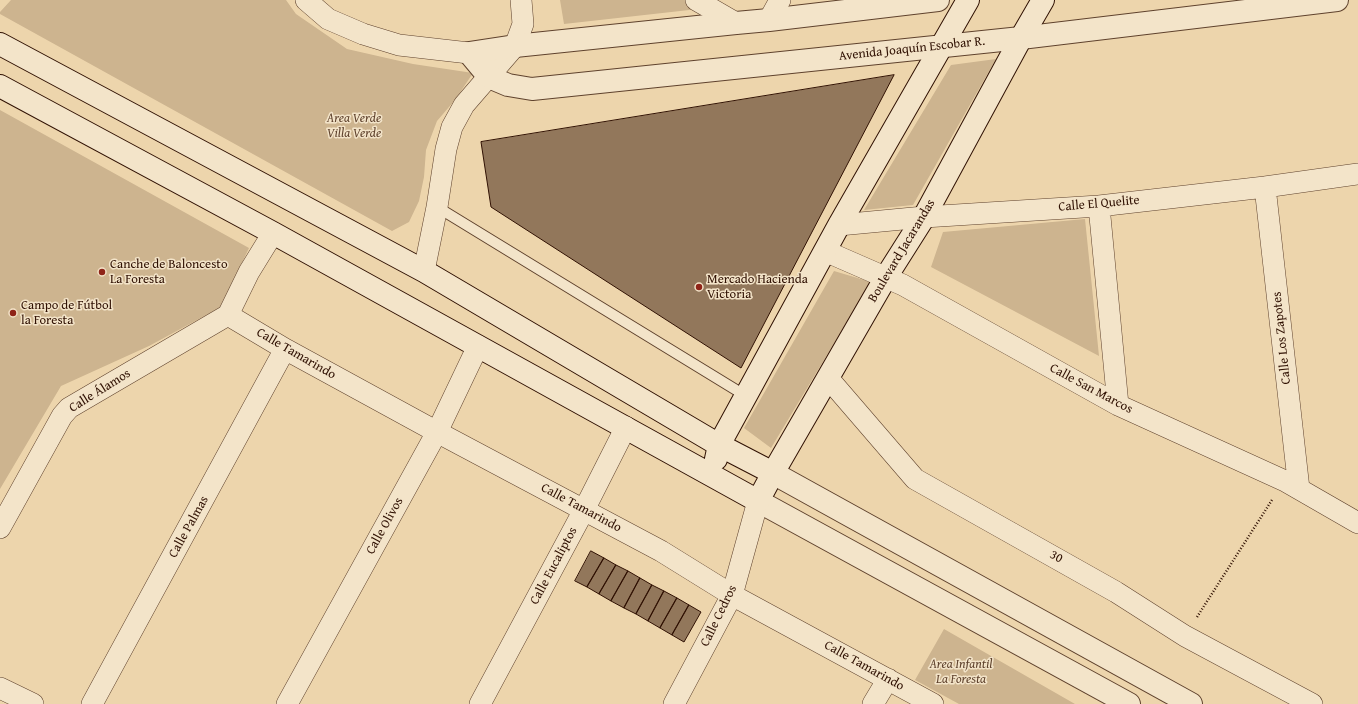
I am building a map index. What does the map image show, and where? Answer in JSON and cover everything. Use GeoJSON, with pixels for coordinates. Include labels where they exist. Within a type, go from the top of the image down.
{"type":"FeatureCollection","features":[{"type":"Feature","properties":{"kind":"main road"},"geometry":{"type":"LineString","coordinates":[[469,53],[515,46],[769,20],[938,0]]}},
{"type":"Feature","properties":{"kind":"main road"},"geometry":{"type":"LineString","coordinates":[[712,475],[719,445],[839,225],[968,0]]}},
{"type":"Feature","properties":{"kind":"main road","name":"Boulevard Jacarandas"},"geometry":{"type":"LineString","coordinates":[[758,501],[886,277],[924,217],[1043,0]]}},
{"type":"Feature","properties":{"kind":"main road","name":"Avenida Joaquín Escobar R."},"geometry":{"type":"LineString","coordinates":[[469,53],[489,77],[508,85],[532,89],[799,60],[941,47],[1337,0]]}},
{"type":"Feature","properties":{"kind":"main road"},"geometry":{"type":"LineString","coordinates":[[0,44],[424,271],[719,445],[773,473],[1191,704]]}},
{"type":"Feature","properties":{"kind":"main road"},"geometry":{"type":"LineString","coordinates":[[0,86],[273,233],[1129,704]]}},
{"type":"Feature","properties":{"kind":"street"},"geometry":{"type":"LineString","coordinates":[[306,0],[328,19],[362,34],[398,45],[469,53]]}},
{"type":"Feature","properties":{"kind":"street"},"geometry":{"type":"LineString","coordinates":[[424,271],[437,207],[446,149],[452,127],[464,105],[515,46],[524,24],[522,0]]}},
{"type":"Feature","properties":{"kind":"street"},"geometry":{"type":"LineString","coordinates":[[696,0],[736,23]]}},
{"type":"Feature","properties":{"kind":"street"},"geometry":{"type":"LineString","coordinates":[[769,20],[780,0]]}},
{"type":"Feature","properties":{"kind":"street","name":"Calle El Quelite"},"geometry":{"type":"LineString","coordinates":[[839,225],[924,217],[1099,206],[1358,174]]}},
{"type":"Feature","properties":{"kind":"street","name":"Calle Los Zapotes"},"geometry":{"type":"LineString","coordinates":[[1265,186],[1292,485]]}},
{"type":"Feature","properties":{"kind":"street"},"geometry":{"type":"LineString","coordinates":[[1099,206],[1118,405]]}},
{"type":"Feature","properties":{"kind":"street"},"geometry":{"type":"LineString","coordinates":[[228,315],[249,272],[273,233]]}},
{"type":"Feature","properties":{"kind":"street","name":"Calle San Marcos"},"geometry":{"type":"LineString","coordinates":[[825,251],[903,285],[1118,405],[1292,485],[1358,523]]}},
{"type":"Feature","properties":{"kind":"street","name":"Calle Tamarindo"},"geometry":{"type":"LineString","coordinates":[[228,315],[286,350],[661,551],[732,595],[932,704]]}},
{"type":"Feature","properties":{"kind":"street","name":"Calle Álamos"},"geometry":{"type":"LineString","coordinates":[[0,528],[62,416],[69,408],[228,315]]}},
{"type":"Feature","properties":{"kind":"street","name":"Calle Olivos"},"geometry":{"type":"LineString","coordinates":[[287,704],[437,432],[478,346]]}},
{"type":"Feature","properties":{"kind":"street","name":"Calle Palmas"},"geometry":{"type":"LineString","coordinates":[[92,704],[286,350]]}},
{"type":"Feature","properties":{"kind":"street","name":"30"},"geometry":{"type":"LineString","coordinates":[[828,378],[915,479],[1116,592],[1186,636],[1312,704]]}},
{"type":"Feature","properties":{"kind":"street","name":"Calle Eucaliptos"},"geometry":{"type":"LineString","coordinates":[[480,704],[584,510],[626,427]]}},
{"type":"Feature","properties":{"kind":"street","name":"Calle Cedros"},"geometry":{"type":"LineString","coordinates":[[674,704],[732,595],[758,501]]}},
{"type":"Feature","properties":{"kind":"street"},"geometry":{"type":"LineString","coordinates":[[873,704],[888,679]]}},
{"type":"Feature","properties":{"kind":"street"},"geometry":{"type":"LineString","coordinates":[[0,688],[32,704]]}},
{"type":"Feature","properties":{"kind":"lane"},"geometry":{"type":"LineString","coordinates":[[437,207],[746,396]]}},
{"type":"Feature","properties":{"kind":"path"},"geometry":{"type":"LineString","coordinates":[[1186,636],[1292,485]]}},
{"type":"Feature","properties":{"kind":"green space","name":"Area Verde Villa Verde"},"geometry":{"type":"Polygon","coordinates":[[[11,0],[286,0],[296,14],[347,49],[413,64],[473,73],[455,100],[437,121],[426,150],[424,177],[419,201],[409,222],[392,231],[0,14],[0,12],[11,0]]]}},
{"type":"Feature","properties":{"kind":"green space"},"geometry":{"type":"Polygon","coordinates":[[[560,0],[715,0],[725,6],[564,24],[560,0]]]}},
{"type":"Feature","properties":{"kind":"green space"},"geometry":{"type":"Polygon","coordinates":[[[996,59],[913,205],[864,210],[951,65],[996,59]]]}},
{"type":"Feature","properties":{"kind":"green space"},"geometry":{"type":"Polygon","coordinates":[[[0,110],[249,248],[221,307],[149,346],[61,386],[0,489],[0,110]]]}},
{"type":"Feature","properties":{"kind":"green space"},"geometry":{"type":"Polygon","coordinates":[[[1085,219],[1099,356],[931,267],[943,232],[1085,219]]]}},
{"type":"Feature","properties":{"kind":"green space"},"geometry":{"type":"Polygon","coordinates":[[[834,271],[871,282],[771,448],[744,428],[834,271]]]}},
{"type":"Feature","properties":{"kind":"green space","name":"Area Infantil La Foresta"},"geometry":{"type":"Polygon","coordinates":[[[944,629],[1075,704],[959,704],[915,680],[944,629]]]}},
{"type":"Feature","properties":{"kind":"building","name":"Mercado Hacienda Victoria"},"geometry":{"type":"Polygon","coordinates":[[[894,75],[741,368],[491,207],[481,142],[894,75]]]}},
{"type":"Feature","properties":{"kind":"building"},"geometry":{"type":"Polygon","coordinates":[[[591,551],[604,558],[587,587],[575,581],[591,551]]]}},
{"type":"Feature","properties":{"kind":"building"},"geometry":{"type":"Polygon","coordinates":[[[604,558],[616,565],[599,594],[587,587],[604,558]]]}},
{"type":"Feature","properties":{"kind":"building"},"geometry":{"type":"Polygon","coordinates":[[[616,565],[628,571],[611,601],[599,594],[616,565]]]}},
{"type":"Feature","properties":{"kind":"building"},"geometry":{"type":"Polygon","coordinates":[[[628,571],[640,578],[624,608],[611,601],[628,571]]]}},
{"type":"Feature","properties":{"kind":"building"},"geometry":{"type":"Polygon","coordinates":[[[640,578],[652,585],[636,614],[624,608],[640,578]]]}},
{"type":"Feature","properties":{"kind":"building"},"geometry":{"type":"Polygon","coordinates":[[[652,585],[664,591],[648,621],[636,614],[652,585]]]}},
{"type":"Feature","properties":{"kind":"building"},"geometry":{"type":"Polygon","coordinates":[[[664,591],[677,598],[660,628],[648,621],[664,591]]]}},
{"type":"Feature","properties":{"kind":"building"},"geometry":{"type":"Polygon","coordinates":[[[677,598],[689,605],[672,635],[660,628],[677,598]]]}},
{"type":"Feature","properties":{"kind":"building"},"geometry":{"type":"Polygon","coordinates":[[[689,605],[701,612],[684,642],[672,635],[689,605]]]}},
{"type":"Feature","properties":{"kind":"place","name":"Canche de Baloncesto La Foresta"},"geometry":{"type":"Point","coordinates":[102,272]}},
{"type":"Feature","properties":{"kind":"place","name":"Mercado Hacienda Victoria"},"geometry":{"type":"Point","coordinates":[699,287]}},
{"type":"Feature","properties":{"kind":"place","name":"Campo de Fútbol la Foresta"},"geometry":{"type":"Point","coordinates":[13,313]}}]}
